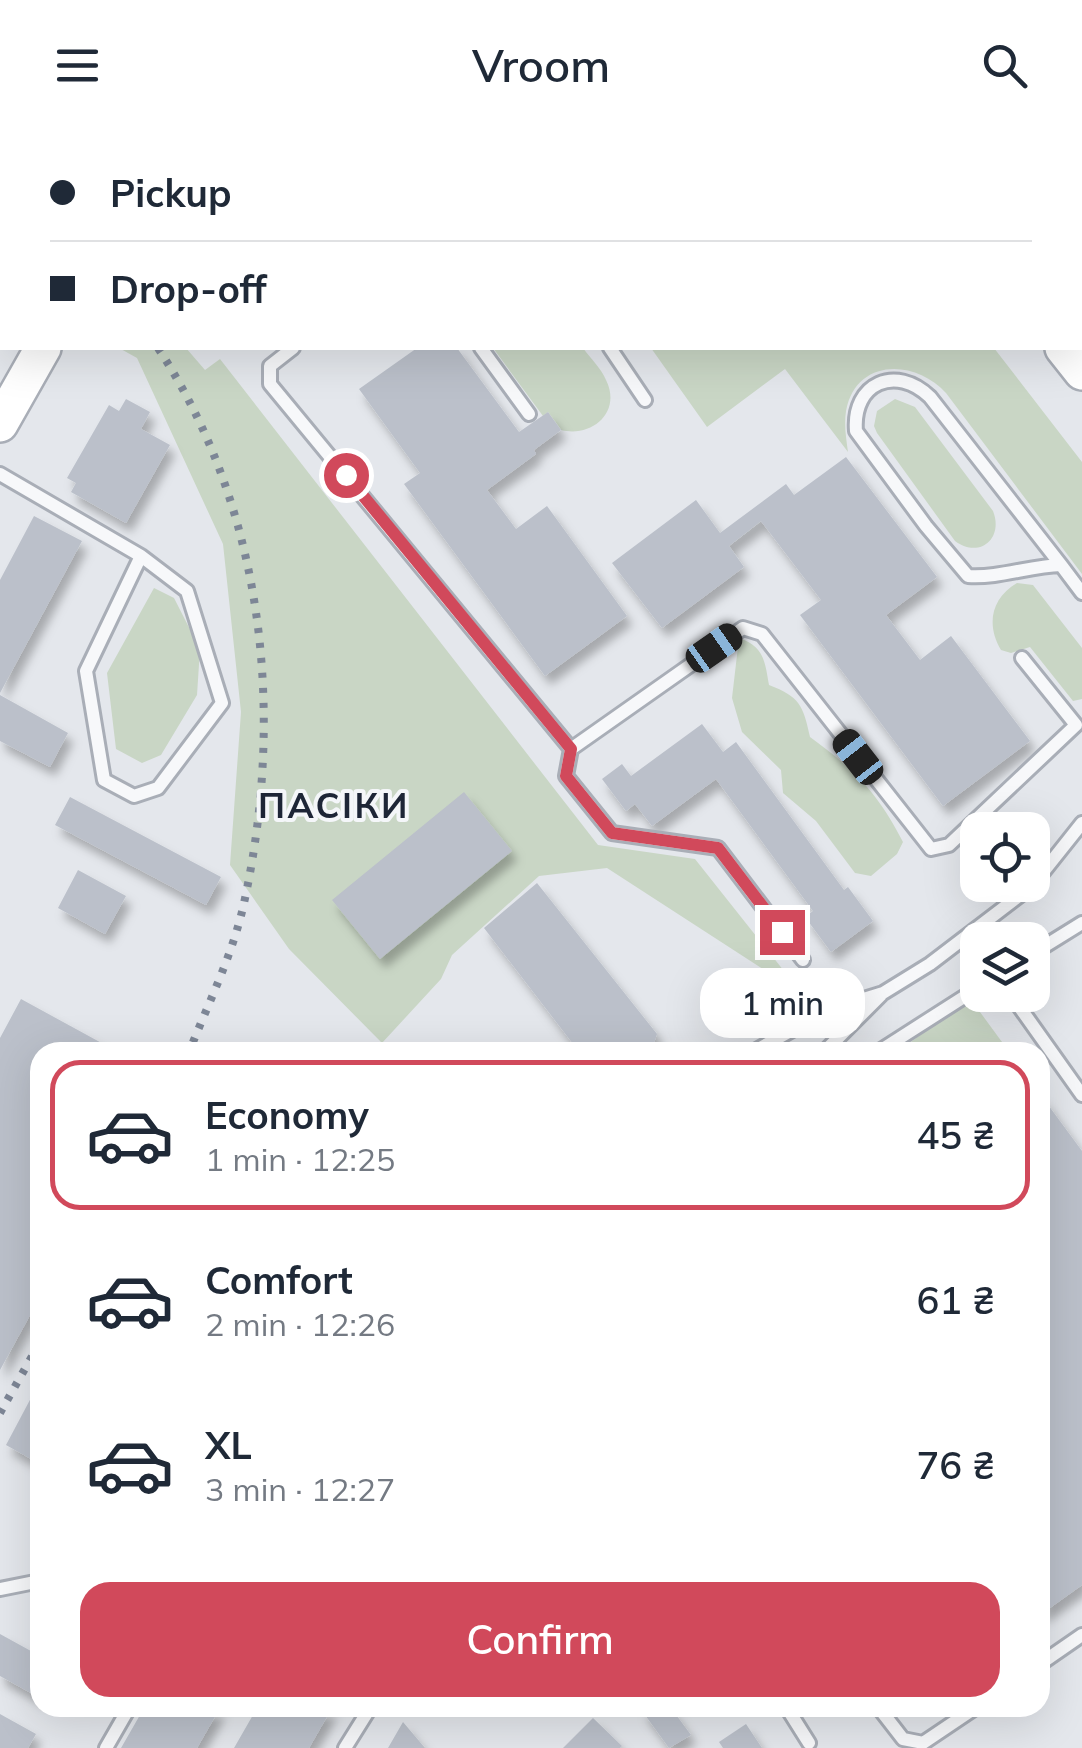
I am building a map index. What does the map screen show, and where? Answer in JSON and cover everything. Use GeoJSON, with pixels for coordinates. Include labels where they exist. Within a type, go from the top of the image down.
{"type":"FeatureCollection","features":[{"type":"Feature","properties":{"kind":"street"},"geometry":{"type":"LineString","coordinates":[[0,424],[42,350]]}},
{"type":"Feature","properties":{"kind":"street"},"geometry":{"type":"LineString","coordinates":[[1065,350],[1082,372]]}},
{"type":"Feature","properties":{"kind":"lane"},"geometry":{"type":"LineString","coordinates":[[290,350],[270,366],[270,384],[571,749]]}},
{"type":"Feature","properties":{"kind":"lane"},"geometry":{"type":"LineString","coordinates":[[481,350],[529,414]]}},
{"type":"Feature","properties":{"kind":"lane"},"geometry":{"type":"LineString","coordinates":[[611,350],[645,400]]}},
{"type":"Feature","properties":{"kind":"lane"},"geometry":{"type":"LineString","coordinates":[[1061,566],[1027,568],[991,578],[968,576],[856,431],[858,403],[867,391],[892,380],[920,387],[1061,566],[1082,593]]}},
{"type":"Feature","properties":{"kind":"lane"},"geometry":{"type":"LineString","coordinates":[[0,474],[142,556],[188,591],[222,703],[158,788],[134,796],[104,780],[86,671],[142,556]]}},
{"type":"Feature","properties":{"kind":"lane"},"geometry":{"type":"LineString","coordinates":[[802,960],[718,848],[612,833],[566,776],[571,749],[742,628],[762,634],[931,849],[949,845],[1079,722],[1022,658]]}},
{"type":"Feature","properties":{"kind":"lane"},"geometry":{"type":"LineString","coordinates":[[834,1042],[883,993],[930,964],[1032,886],[1082,823]]}},
{"type":"Feature","properties":{"kind":"lane"},"geometry":{"type":"LineString","coordinates":[[1050,943],[1082,924]]}},
{"type":"Feature","properties":{"kind":"lane"},"geometry":{"type":"LineString","coordinates":[[771,1042],[828,1010],[883,993]]}},
{"type":"Feature","properties":{"kind":"lane"},"geometry":{"type":"LineString","coordinates":[[894,1042],[960,1000]]}},
{"type":"Feature","properties":{"kind":"lane"},"geometry":{"type":"LineString","coordinates":[[1023,1012],[1044,1042]]}},
{"type":"Feature","properties":{"kind":"lane"},"geometry":{"type":"LineString","coordinates":[[1050,1050],[1082,1095]]}},
{"type":"Feature","properties":{"kind":"lane"},"geometry":{"type":"LineString","coordinates":[[0,1589],[30,1583]]}},
{"type":"Feature","properties":{"kind":"lane"},"geometry":{"type":"LineString","coordinates":[[1050,1657],[1082,1636]]}},
{"type":"Feature","properties":{"kind":"lane"},"geometry":{"type":"LineString","coordinates":[[106,1748],[124,1717]]}},
{"type":"Feature","properties":{"kind":"lane"},"geometry":{"type":"LineString","coordinates":[[345,1748],[364,1717]]}},
{"type":"Feature","properties":{"kind":"lane"},"geometry":{"type":"LineString","coordinates":[[793,1717],[809,1743]]}},
{"type":"Feature","properties":{"kind":"lane"},"geometry":{"type":"LineString","coordinates":[[887,1717],[903,1739],[923,1742],[961,1717]]}},
{"type":"Feature","properties":{"kind":"green space"},"geometry":{"type":"Polygon","coordinates":[[[123,350],[188,350],[205,370],[220,359],[598,845],[695,859],[803,995],[607,868],[539,876],[452,955],[441,979],[381,1042],[289,949],[230,865],[241,712],[223,544],[137,358],[123,350]]]}},
{"type":"Feature","properties":{"kind":"green space"},"geometry":{"type":"Polygon","coordinates":[[[494,350],[585,350],[598,367],[610,392],[607,412],[601,420],[572,431],[561,430],[548,412],[543,416],[494,350]]]}},
{"type":"Feature","properties":{"kind":"green space"},"geometry":{"type":"Polygon","coordinates":[[[652,350],[996,350],[1082,462],[1082,574],[946,393],[919,374],[888,369],[861,381],[846,411],[848,452],[785,369],[707,427],[652,350]]]}},
{"type":"Feature","properties":{"kind":"green space"},"geometry":{"type":"Polygon","coordinates":[[[895,399],[915,407],[993,511],[995,530],[987,543],[973,548],[955,541],[877,433],[877,411],[895,399]]]}},
{"type":"Feature","properties":{"kind":"green space"},"geometry":{"type":"Polygon","coordinates":[[[1017,583],[1033,585],[1082,648],[1082,699],[1073,701],[1030,647],[1011,653],[1001,650],[994,631],[994,613],[1001,596],[1017,583]]]}},
{"type":"Feature","properties":{"kind":"green space"},"geometry":{"type":"Polygon","coordinates":[[[154,588],[174,598],[200,649],[197,695],[161,755],[142,763],[116,749],[107,673],[154,588]]]}},
{"type":"Feature","properties":{"kind":"green space"},"geometry":{"type":"Polygon","coordinates":[[[739,638],[758,650],[769,685],[798,704],[810,737],[864,783],[894,825],[903,842],[897,854],[871,876],[855,873],[816,821],[783,793],[781,770],[742,732],[732,698],[739,638]]]}},
{"type":"Feature","properties":{"kind":"green space"},"geometry":{"type":"Polygon","coordinates":[[[960,1008],[960,1012],[980,1012],[1002,1042],[911,1042],[960,1008]]]}},
{"type":"Feature","properties":{"kind":"building"},"geometry":{"type":"Polygon","coordinates":[[[414,350],[458,350],[519,432],[548,412],[561,430],[487,490],[516,529],[547,506],[627,616],[545,676],[404,484],[420,473],[359,389],[414,350]]]}},
{"type":"Feature","properties":{"kind":"building"},"geometry":{"type":"Polygon","coordinates":[[[126,399],[150,412],[141,429],[170,445],[126,523],[71,492],[76,483],[67,478],[109,405],[119,411],[126,399]]]}},
{"type":"Feature","properties":{"kind":"building"},"geometry":{"type":"Polygon","coordinates":[[[846,457],[937,577],[886,615],[920,660],[951,636],[1030,741],[943,806],[800,615],[821,600],[761,521],[729,546],[744,567],[662,628],[612,563],[696,500],[720,533],[786,484],[794,495],[846,457]]]}},
{"type":"Feature","properties":{"kind":"building"},"geometry":{"type":"Polygon","coordinates":[[[34,516],[82,541],[0,693],[0,580],[34,516]]]}},
{"type":"Feature","properties":{"kind":"building"},"geometry":{"type":"Polygon","coordinates":[[[0,695],[68,733],[50,767],[0,741],[0,695]]]}},
{"type":"Feature","properties":{"kind":"building"},"geometry":{"type":"Polygon","coordinates":[[[702,724],[723,752],[736,742],[844,890],[848,887],[873,921],[831,952],[805,917],[813,911],[716,779],[652,826],[635,804],[626,811],[602,779],[622,764],[631,776],[702,724]]]}},
{"type":"Feature","properties":{"kind":"building"},"geometry":{"type":"Polygon","coordinates":[[[464,792],[512,851],[380,959],[332,900],[464,792]]]}},
{"type":"Feature","properties":{"kind":"building"},"geometry":{"type":"Polygon","coordinates":[[[70,797],[221,877],[206,905],[55,825],[70,797]]]}},
{"type":"Feature","properties":{"kind":"building"},"geometry":{"type":"Polygon","coordinates":[[[78,870],[126,896],[105,934],[58,908],[78,870]]]}},
{"type":"Feature","properties":{"kind":"building"},"geometry":{"type":"Polygon","coordinates":[[[537,883],[657,1034],[654,1042],[572,1042],[484,928],[537,883]]]}},
{"type":"Feature","properties":{"kind":"building"},"geometry":{"type":"Polygon","coordinates":[[[21,999],[100,1042],[30,1042],[30,1315],[0,1370],[0,1038],[21,999]]]}},
{"type":"Feature","properties":{"kind":"building"},"geometry":{"type":"Polygon","coordinates":[[[1050,1108],[1082,1151],[1082,1585],[1050,1608],[1050,1108]]]}},
{"type":"Feature","properties":{"kind":"building"},"geometry":{"type":"Polygon","coordinates":[[[30,1400],[30,1458],[6,1445],[30,1400]]]}},
{"type":"Feature","properties":{"kind":"building"},"geometry":{"type":"Polygon","coordinates":[[[0,1634],[30,1650],[30,1692],[0,1676],[0,1634]]]}},
{"type":"Feature","properties":{"kind":"building"},"geometry":{"type":"Polygon","coordinates":[[[0,1714],[36,1734],[28,1748],[0,1748],[0,1714]]]}},
{"type":"Feature","properties":{"kind":"building"},"geometry":{"type":"Polygon","coordinates":[[[139,1717],[215,1717],[197,1748],[121,1748],[139,1717]]]}},
{"type":"Feature","properties":{"kind":"building"},"geometry":{"type":"Polygon","coordinates":[[[252,1717],[327,1717],[309,1748],[234,1748],[252,1717]]]}},
{"type":"Feature","properties":{"kind":"building"},"geometry":{"type":"Polygon","coordinates":[[[647,1717],[678,1717],[691,1735],[669,1748],[647,1717]]]}},
{"type":"Feature","properties":{"kind":"building"},"geometry":{"type":"Polygon","coordinates":[[[593,1718],[622,1746],[563,1748],[593,1718]]]}},
{"type":"Feature","properties":{"kind":"building"},"geometry":{"type":"Polygon","coordinates":[[[403,1722],[425,1748],[388,1748],[403,1722]]]}},
{"type":"Feature","properties":{"kind":"building"},"geometry":{"type":"Polygon","coordinates":[[[746,1724],[762,1748],[723,1748],[719,1742],[746,1724]]]}},
{"type":"Feature","properties":{"kind":"railway"},"geometry":{"type":"LineString","coordinates":[[159,350],[194,411],[222,477],[243,546],[256,616],[263,688],[263,760],[244,903],[227,960],[193,1042]]}},
{"type":"Feature","properties":{"kind":"railway"},"geometry":{"type":"LineString","coordinates":[[0,1413],[30,1360]]}},
{"type":"Feature","properties":{"kind":"district","name":"ПАСІКИ"},"geometry":{"type":"Point","coordinates":[334,806]}},
{"type":"Feature","properties":{"kind":"route"},"geometry":{"type":"LineString","coordinates":[[346,475],[571,749],[566,776],[612,833],[718,848],[782,932]]}}]}
